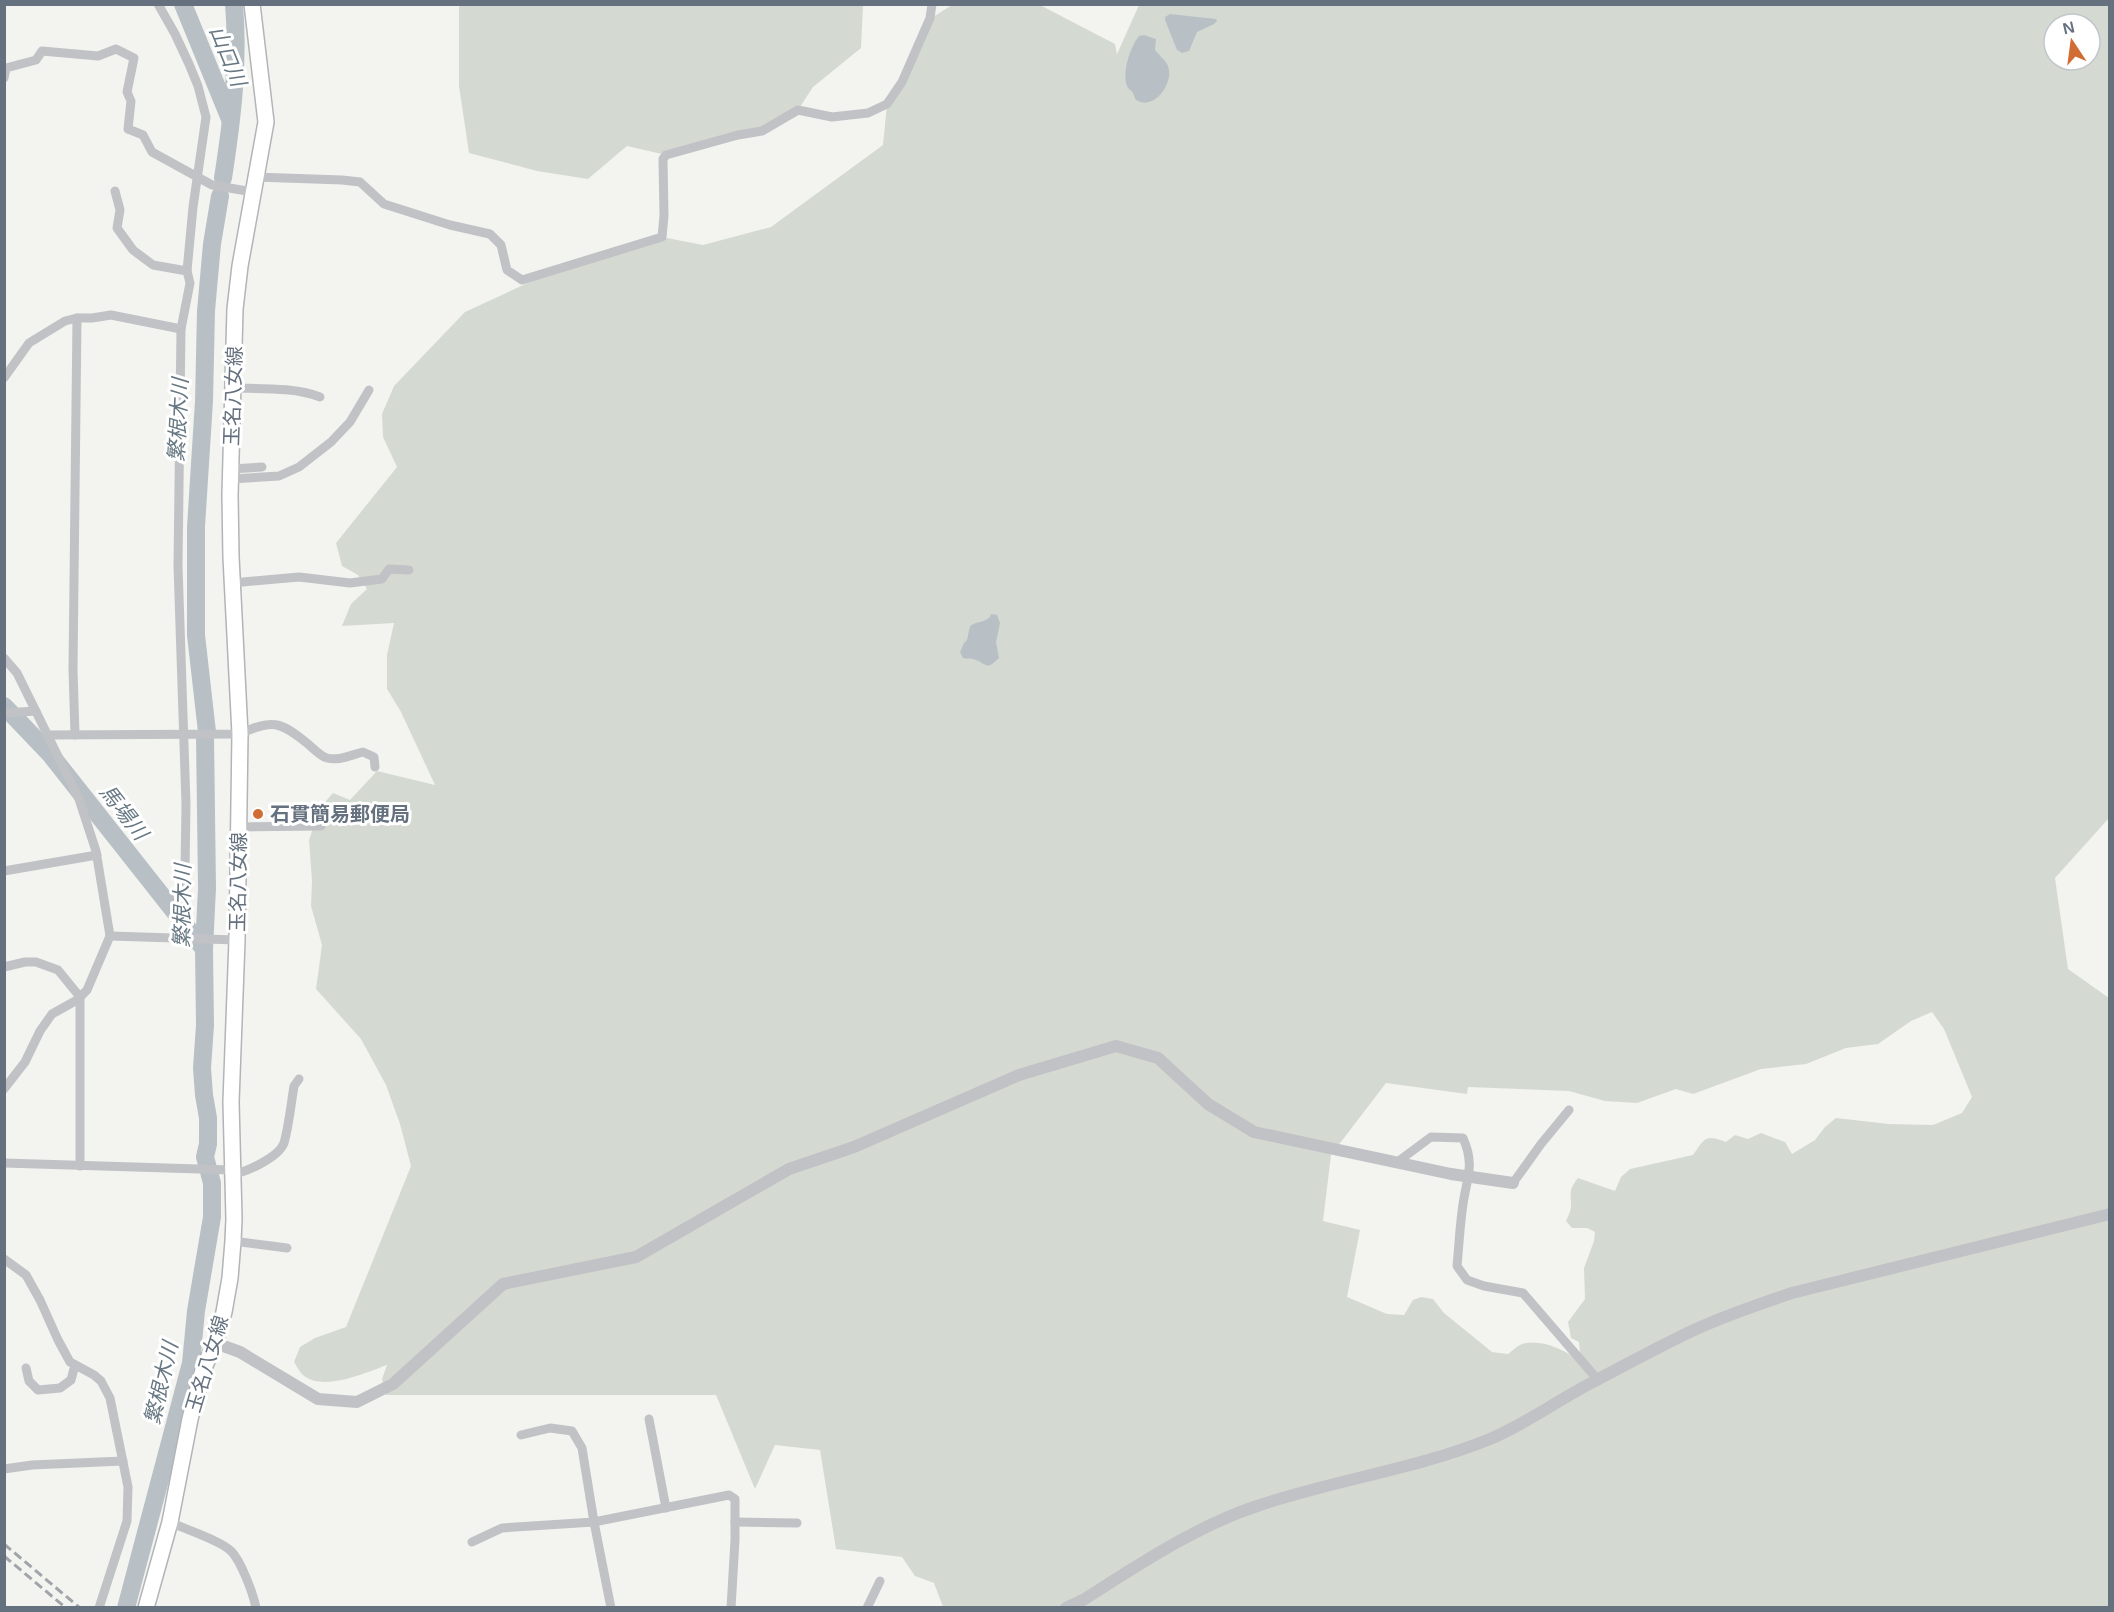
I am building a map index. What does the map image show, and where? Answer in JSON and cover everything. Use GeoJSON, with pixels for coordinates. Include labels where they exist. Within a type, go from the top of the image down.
{"type":"FeatureCollection","features":[{"type":"Feature","properties":{"kind":"main road","name":"玉名八女線"},"geometry":{"type":"LineString","coordinates":[[146,1608],[170,1522],[190,1419],[203,1370],[215,1343],[230,1278],[233,1241],[234,1219],[229,1172],[240,734],[232,583],[231,474],[235,309],[266,122],[252,4]]}},
{"type":"Feature","properties":{"kind":"street"},"geometry":{"type":"LineString","coordinates":[[158,4],[189,64],[198,86],[206,117],[187,271],[190,284],[181,329],[177,566],[186,804],[184,938]]}},
{"type":"Feature","properties":{"kind":"street"},"geometry":{"type":"LineString","coordinates":[[4,78],[6,68],[36,60],[42,51],[98,56],[116,49],[134,58],[127,92],[131,101],[128,129],[143,135],[152,152],[212,185],[342,180],[360,182],[384,204],[450,225],[490,234],[501,245],[507,270],[522,280],[662,237],[663,159],[666,155],[738,135],[762,132],[798,110],[832,117],[867,113],[886,104],[902,82],[930,18],[932,4]]}},
{"type":"Feature","properties":{"kind":"street"},"geometry":{"type":"LineString","coordinates":[[115,191],[120,210],[117,228],[133,250],[153,265],[187,271]]}},
{"type":"Feature","properties":{"kind":"street"},"geometry":{"type":"LineString","coordinates":[[4,378],[29,343],[65,321],[111,315],[181,329]]}},
{"type":"Feature","properties":{"kind":"street"},"geometry":{"type":"LineString","coordinates":[[75,735],[73,669],[77,318]]}},
{"type":"Feature","properties":{"kind":"street"},"geometry":{"type":"LineString","coordinates":[[233,388],[276,390],[320,397]]}},
{"type":"Feature","properties":{"kind":"street"},"geometry":{"type":"LineString","coordinates":[[231,474],[279,476],[298,467],[331,442],[350,422],[369,390]]}},
{"type":"Feature","properties":{"kind":"street"},"geometry":{"type":"LineString","coordinates":[[231,474],[262,467]]}},
{"type":"Feature","properties":{"kind":"street"},"geometry":{"type":"LineString","coordinates":[[232,583],[299,577],[350,583],[381,579],[389,568],[409,570]]}},
{"type":"Feature","properties":{"kind":"street"},"geometry":{"type":"LineString","coordinates":[[4,658],[17,673],[79,799],[97,855],[110,936],[87,990],[80,997],[52,1014],[40,1031],[25,1062],[4,1089]]}},
{"type":"Feature","properties":{"kind":"street"},"geometry":{"type":"LineString","coordinates":[[4,713],[36,711]]}},
{"type":"Feature","properties":{"kind":"street"},"geometry":{"type":"LineString","coordinates":[[48,735],[240,734],[260,724],[272,723],[302,739],[325,757],[340,759],[363,752],[375,757],[375,767]]}},
{"type":"Feature","properties":{"kind":"street"},"geometry":{"type":"LineString","coordinates":[[239,826],[321,826]]}},
{"type":"Feature","properties":{"kind":"street"},"geometry":{"type":"LineString","coordinates":[[4,870],[97,855]]}},
{"type":"Feature","properties":{"kind":"street"},"geometry":{"type":"LineString","coordinates":[[110,936],[235,940]]}},
{"type":"Feature","properties":{"kind":"street"},"geometry":{"type":"LineString","coordinates":[[4,968],[25,962],[58,970],[80,997],[80,1166]]}},
{"type":"Feature","properties":{"kind":"street"},"geometry":{"type":"LineString","coordinates":[[215,1343],[240,1353],[318,1399],[357,1402],[393,1384],[503,1284],[636,1257],[789,1169],[854,1147],[1019,1075],[1116,1046],[1158,1058],[1208,1104],[1254,1132],[1469,1177],[1513,1182],[1569,1110]]}},
{"type":"Feature","properties":{"kind":"street"},"geometry":{"type":"LineString","coordinates":[[4,1163],[245,1173],[263,1163],[283,1145],[294,1086],[299,1079]]}},
{"type":"Feature","properties":{"kind":"street"},"geometry":{"type":"LineString","coordinates":[[1396,1163],[1431,1137],[1462,1138],[1469,1153],[1469,1177],[1463,1202],[1457,1266],[1467,1280],[1484,1286],[1523,1293],[1598,1380]]}},
{"type":"Feature","properties":{"kind":"street"},"geometry":{"type":"LineString","coordinates":[[1066,1608],[1188,1537],[1224,1519],[1297,1494],[1458,1451],[1520,1424],[1696,1329],[1792,1293],[2109,1214]]}},
{"type":"Feature","properties":{"kind":"street"},"geometry":{"type":"LineString","coordinates":[[233,1241],[287,1248]]}},
{"type":"Feature","properties":{"kind":"street"},"geometry":{"type":"LineString","coordinates":[[4,1259],[26,1275],[70,1362],[101,1381],[110,1398],[128,1486],[127,1521],[99,1608]]}},
{"type":"Feature","properties":{"kind":"street"},"geometry":{"type":"LineString","coordinates":[[26,1368],[29,1381],[38,1390],[60,1388],[71,1380],[75,1365]]}},
{"type":"Feature","properties":{"kind":"street"},"geometry":{"type":"LineString","coordinates":[[649,1419],[666,1508]]}},
{"type":"Feature","properties":{"kind":"street"},"geometry":{"type":"LineString","coordinates":[[521,1435],[550,1428],[572,1431],[582,1448],[610,1608]]}},
{"type":"Feature","properties":{"kind":"street"},"geometry":{"type":"LineString","coordinates":[[4,1469],[32,1465],[123,1461]]}},
{"type":"Feature","properties":{"kind":"street"},"geometry":{"type":"LineString","coordinates":[[472,1542],[502,1528],[594,1522],[729,1495],[735,1499],[731,1608]]}},
{"type":"Feature","properties":{"kind":"street"},"geometry":{"type":"LineString","coordinates":[[170,1522],[230,1550],[253,1595],[256,1608]]}},
{"type":"Feature","properties":{"kind":"street"},"geometry":{"type":"LineString","coordinates":[[735,1522],[797,1522]]}},
{"type":"Feature","properties":{"kind":"street"},"geometry":{"type":"LineString","coordinates":[[867,1608],[880,1581]]}},
{"type":"Feature","properties":{"kind":"shaded area"},"geometry":{"type":"Polygon","coordinates":[[[459,5],[863,5],[861,48],[813,87],[798,110],[762,131],[666,155],[627,146],[588,179],[537,171],[469,153],[459,86],[459,5]]]}},
{"type":"Feature","properties":{"kind":"shaded area"},"geometry":{"type":"Polygon","coordinates":[[[952,5],[1040,5],[1115,44],[1117,54],[1139,5],[2109,5],[2109,818],[2055,878],[2068,969],[2109,998],[2109,1607],[943,1607],[934,1583],[915,1576],[902,1557],[836,1549],[820,1450],[775,1445],[755,1489],[716,1395],[386,1395],[382,1379],[387,1365],[331,1382],[320,1382],[302,1374],[294,1362],[300,1347],[315,1338],[346,1327],[411,1166],[400,1124],[386,1085],[361,1039],[316,989],[322,945],[311,906],[309,840],[320,808],[333,793],[350,800],[377,771],[435,785],[401,712],[387,689],[387,655],[394,623],[342,626],[351,604],[367,589],[358,575],[342,566],[336,543],[397,467],[383,437],[382,414],[394,386],[465,312],[558,269],[662,237],[703,245],[771,227],[883,145],[887,104],[933,17],[952,5]],[[1932,1012],[1911,1021],[1878,1044],[1846,1048],[1806,1064],[1761,1069],[1693,1094],[1676,1089],[1637,1103],[1605,1101],[1569,1091],[1468,1087],[1467,1094],[1386,1083],[1331,1155],[1323,1221],[1360,1230],[1347,1297],[1387,1314],[1404,1315],[1413,1300],[1421,1297],[1433,1299],[1444,1313],[1492,1352],[1508,1354],[1520,1345],[1535,1342],[1558,1348],[1577,1359],[1580,1354],[1579,1342],[1571,1338],[1568,1322],[1585,1299],[1584,1268],[1595,1232],[1587,1228],[1572,1228],[1566,1221],[1571,1208],[1571,1189],[1578,1178],[1615,1191],[1621,1177],[1630,1169],[1693,1155],[1706,1139],[1714,1138],[1726,1142],[1735,1135],[1748,1139],[1761,1133],[1785,1142],[1792,1154],[1815,1140],[1836,1118],[1889,1124],[1933,1125],[1962,1113],[1972,1097],[1944,1029],[1932,1012]]]}},
{"type":"Feature","properties":{"kind":"shaded area"},"geometry":{"type":"Polygon","coordinates":[[[1170,14],[1216,19],[1217,21],[1197,32],[1189,51],[1182,53],[1177,50],[1165,20],[1165,17],[1170,14]]]}},
{"type":"Feature","properties":{"kind":"shaded area"},"geometry":{"type":"Polygon","coordinates":[[[1144,35],[1156,39],[1155,50],[1166,62],[1169,71],[1167,85],[1163,92],[1145,103],[1135,99],[1126,80],[1128,60],[1133,46],[1139,36],[1144,35]]]}},
{"type":"Feature","properties":{"kind":"shaded area"},"geometry":{"type":"Polygon","coordinates":[[[991,614],[997,615],[1000,623],[996,642],[999,658],[988,666],[973,659],[963,658],[960,652],[967,640],[970,626],[987,619],[991,614]]]}},
{"type":"Feature","properties":{"kind":"waterway","name":"山口川"},"geometry":{"type":"LineString","coordinates":[[183,4],[230,119]]}},
{"type":"Feature","properties":{"kind":"waterway","name":"繁根木川"},"geometry":{"type":"LineString","coordinates":[[223,178],[234,91],[236,48],[234,4]]}},
{"type":"Feature","properties":{"kind":"waterway","name":"繁根木川"},"geometry":{"type":"LineString","coordinates":[[126,1608],[191,1363],[196,1311],[212,1217],[212,1183],[205,1157],[208,1144],[208,1118],[202,1068],[205,1025],[204,949],[207,888],[205,736],[207,732],[196,635],[196,527],[204,401],[206,311],[212,244],[220,196]]}},
{"type":"Feature","properties":{"kind":"waterway","name":"馬場川"},"geometry":{"type":"LineString","coordinates":[[4,706],[50,754],[204,949]]}},
{"type":"Feature","properties":{"kind":"railway"},"geometry":{"type":"LineString","coordinates":[[4,1544],[80,1608]]}},
{"type":"Feature","properties":{"kind":"railway"},"geometry":{"type":"LineString","coordinates":[[4,1556],[66,1608]]}},
{"type":"Feature","properties":{"kind":"place","name":"石貫簡易郵便局"},"geometry":{"type":"Point","coordinates":[258,814]}}]}
